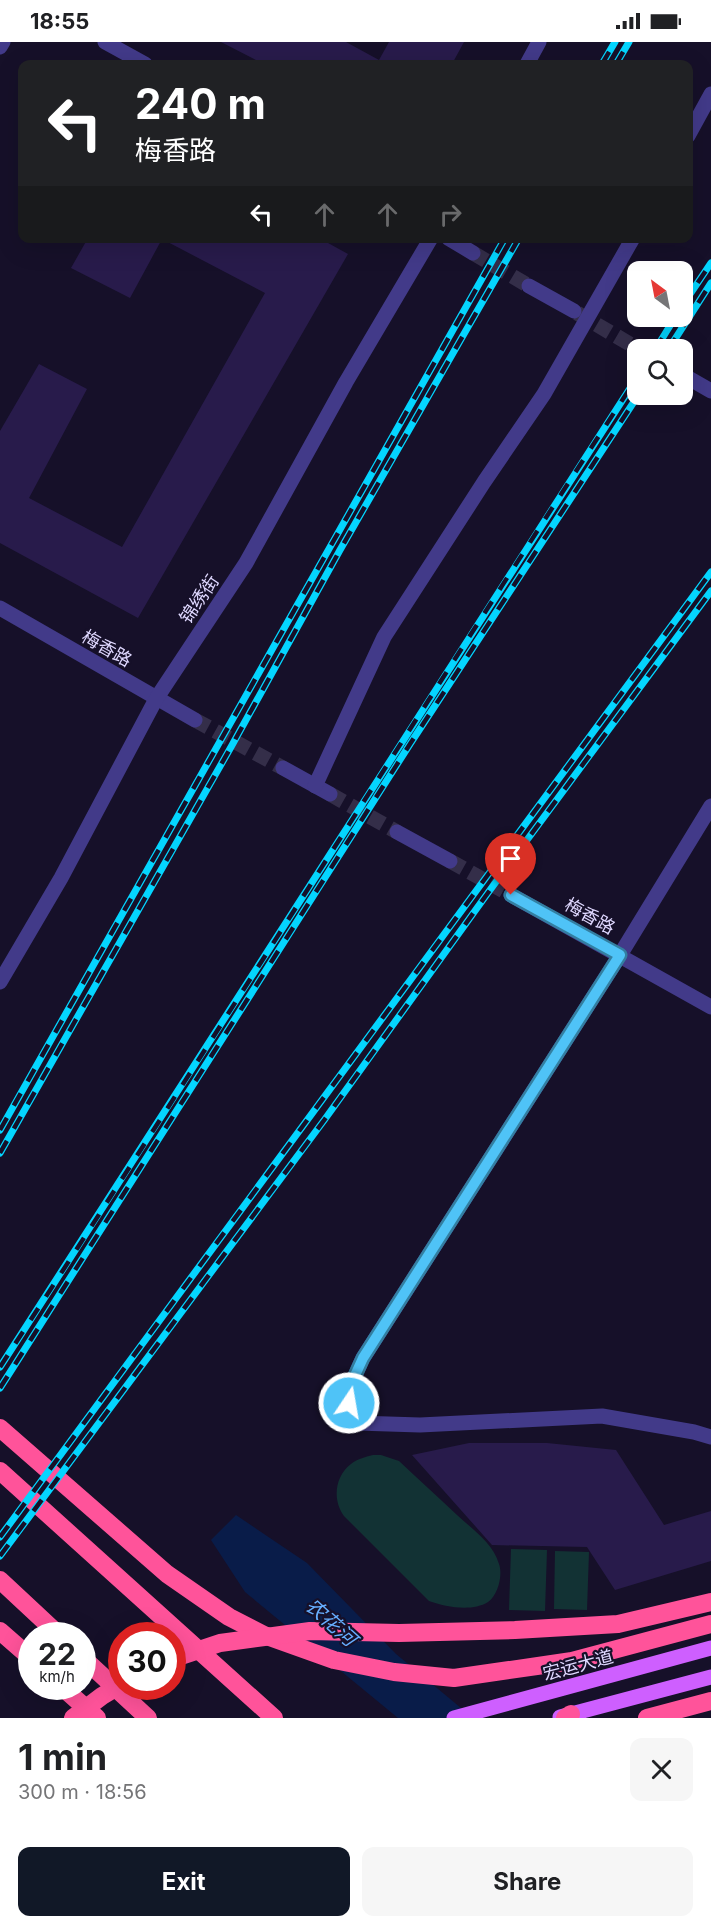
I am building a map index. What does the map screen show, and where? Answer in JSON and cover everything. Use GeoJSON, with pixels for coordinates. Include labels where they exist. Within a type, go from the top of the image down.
{"type":"FeatureCollection","features":[{"type":"Feature","properties":{"kind":"highway"},"geometry":{"type":"LineString","coordinates":[[0,1428],[167,1574],[229,1617],[264,1635],[334,1660],[394,1672],[454,1678],[572,1661],[711,1624]]}},
{"type":"Feature","properties":{"kind":"highway"},"geometry":{"type":"LineString","coordinates":[[0,1471],[274,1718]]}},
{"type":"Feature","properties":{"kind":"highway"},"geometry":{"type":"LineString","coordinates":[[0,1580],[45,1622]]}},
{"type":"Feature","properties":{"kind":"highway"},"geometry":{"type":"LineString","coordinates":[[186,1654],[220,1643],[310,1630],[434,1632],[618,1624],[711,1602]]}},
{"type":"Feature","properties":{"kind":"highway"},"geometry":{"type":"LineString","coordinates":[[0,1631],[18,1647]]}},
{"type":"Feature","properties":{"kind":"highway"},"geometry":{"type":"LineString","coordinates":[[96,1670],[148,1718]]}},
{"type":"Feature","properties":{"kind":"highway"},"geometry":{"type":"LineString","coordinates":[[73,1718],[108,1692]]}},
{"type":"Feature","properties":{"kind":"highway"},"geometry":{"type":"LineString","coordinates":[[77,1700],[97,1718]]}},
{"type":"Feature","properties":{"kind":"highway"},"geometry":{"type":"LineString","coordinates":[[647,1718],[711,1701]]}},
{"type":"Feature","properties":{"kind":"main road","name":"宏运大道"},"geometry":{"type":"LineString","coordinates":[[454,1718],[711,1648]]}},
{"type":"Feature","properties":{"kind":"main road"},"geometry":{"type":"LineString","coordinates":[[564,1717],[711,1677]]}},
{"type":"Feature","properties":{"kind":"street"},"geometry":{"type":"LineString","coordinates":[[0,47],[3,42]]}},
{"type":"Feature","properties":{"kind":"street"},"geometry":{"type":"LineString","coordinates":[[105,42],[138,60]]}},
{"type":"Feature","properties":{"kind":"street"},"geometry":{"type":"LineString","coordinates":[[529,60],[539,42]]}},
{"type":"Feature","properties":{"kind":"street"},"geometry":{"type":"LineString","coordinates":[[693,127],[711,94]]}},
{"type":"Feature","properties":{"kind":"street","name":"锦绣街"},"geometry":{"type":"LineString","coordinates":[[0,982],[60,878],[156,699],[246,563],[346,382],[428,243]]}},
{"type":"Feature","properties":{"kind":"street"},"geometry":{"type":"LineString","coordinates":[[456,243],[473,253]]}},
{"type":"Feature","properties":{"kind":"street"},"geometry":{"type":"LineString","coordinates":[[315,786],[384,637],[544,394],[630,243]]}},
{"type":"Feature","properties":{"kind":"street"},"geometry":{"type":"LineString","coordinates":[[529,286],[574,311]]}},
{"type":"Feature","properties":{"kind":"street"},"geometry":{"type":"LineString","coordinates":[[693,381],[711,391]]}},
{"type":"Feature","properties":{"kind":"street","name":"梅香路"},"geometry":{"type":"LineString","coordinates":[[0,608],[195,720]]}},
{"type":"Feature","properties":{"kind":"street"},"geometry":{"type":"LineString","coordinates":[[283,768],[330,795]]}},
{"type":"Feature","properties":{"kind":"street"},"geometry":{"type":"LineString","coordinates":[[711,806],[620,955],[363,1358],[352,1382],[349,1403],[357,1423],[420,1425],[602,1416],[711,1437]]}},
{"type":"Feature","properties":{"kind":"street"},"geometry":{"type":"LineString","coordinates":[[397,832],[450,861]]}},
{"type":"Feature","properties":{"kind":"street","name":"梅香路"},"geometry":{"type":"LineString","coordinates":[[511,895],[711,1007]]}},
{"type":"Feature","properties":{"kind":"green space"},"geometry":{"type":"Polygon","coordinates":[[[373,1455],[399,1461],[492,1549],[499,1564],[500,1574],[499,1584],[492,1599],[482,1605],[467,1608],[451,1607],[429,1601],[344,1516],[337,1496],[341,1475],[353,1462],[373,1455]]]}},
{"type":"Feature","properties":{"kind":"green space"},"geometry":{"type":"Polygon","coordinates":[[[511,1549],[547,1550],[545,1611],[509,1610],[511,1549]]]}},
{"type":"Feature","properties":{"kind":"green space"},"geometry":{"type":"Polygon","coordinates":[[[555,1551],[589,1552],[587,1610],[554,1609],[555,1551]]]}},
{"type":"Feature","properties":{"kind":"water","name":"农花河"},"geometry":{"type":"Polygon","coordinates":[[[236,1515],[307,1563],[396,1654],[473,1718],[398,1718],[245,1592],[211,1540],[236,1515]]]}},
{"type":"Feature","properties":{"kind":"building"},"geometry":{"type":"Polygon","coordinates":[[[221,42],[346,42],[379,60],[256,60],[221,42]]]}},
{"type":"Feature","properties":{"kind":"building"},"geometry":{"type":"Polygon","coordinates":[[[389,42],[464,42],[454,60],[379,60],[389,42]]]}},
{"type":"Feature","properties":{"kind":"building"},"geometry":{"type":"Polygon","coordinates":[[[85,243],[160,243],[130,298],[71,268],[85,243]]]}},
{"type":"Feature","properties":{"kind":"building"},"geometry":{"type":"Polygon","coordinates":[[[170,243],[328,243],[348,254],[138,618],[0,543],[0,431],[39,364],[87,389],[29,498],[122,547],[265,293],[170,243]]]}},
{"type":"Feature","properties":{"kind":"building"},"geometry":{"type":"Polygon","coordinates":[[[469,1443],[547,1443],[616,1450],[664,1525],[711,1511],[711,1561],[615,1590],[587,1547],[492,1545],[412,1455],[469,1443]]]}},
{"type":"Feature","properties":{"kind":"tunnel"},"geometry":{"type":"LineString","coordinates":[[473,253],[529,286]]}},
{"type":"Feature","properties":{"kind":"tunnel"},"geometry":{"type":"LineString","coordinates":[[577,313],[627,342]]}},
{"type":"Feature","properties":{"kind":"tunnel"},"geometry":{"type":"LineString","coordinates":[[195,720],[283,768]]}},
{"type":"Feature","properties":{"kind":"tunnel"},"geometry":{"type":"LineString","coordinates":[[330,794],[397,832]]}},
{"type":"Feature","properties":{"kind":"tunnel"},"geometry":{"type":"LineString","coordinates":[[450,861],[511,895]]}},
{"type":"Feature","properties":{"kind":"railway"},"geometry":{"type":"LineString","coordinates":[[604,60],[615,42]]}},
{"type":"Feature","properties":{"kind":"railway"},"geometry":{"type":"LineString","coordinates":[[618,60],[629,42]]}},
{"type":"Feature","properties":{"kind":"railway"},"geometry":{"type":"LineString","coordinates":[[0,1130],[502,243]]}},
{"type":"Feature","properties":{"kind":"railway"},"geometry":{"type":"LineString","coordinates":[[0,1153],[516,243]]}},
{"type":"Feature","properties":{"kind":"railway"},"geometry":{"type":"LineString","coordinates":[[693,290],[711,263]]}},
{"type":"Feature","properties":{"kind":"railway"},"geometry":{"type":"LineString","coordinates":[[675,339],[711,283]]}},
{"type":"Feature","properties":{"kind":"railway"},"geometry":{"type":"LineString","coordinates":[[662,339],[669,327]]}},
{"type":"Feature","properties":{"kind":"railway"},"geometry":{"type":"LineString","coordinates":[[0,1367],[627,393]]}},
{"type":"Feature","properties":{"kind":"railway"},"geometry":{"type":"LineString","coordinates":[[0,1388],[410,744],[632,405]]}},
{"type":"Feature","properties":{"kind":"railway"},"geometry":{"type":"LineString","coordinates":[[0,1537],[711,572]]}},
{"type":"Feature","properties":{"kind":"railway"},"geometry":{"type":"LineString","coordinates":[[0,1556],[325,1119],[490,890],[711,591]]}},
{"type":"Feature","properties":{"kind":"route"},"geometry":{"type":"LineString","coordinates":[[349,1403],[352,1382],[363,1358],[620,955],[511,895]]}}]}
